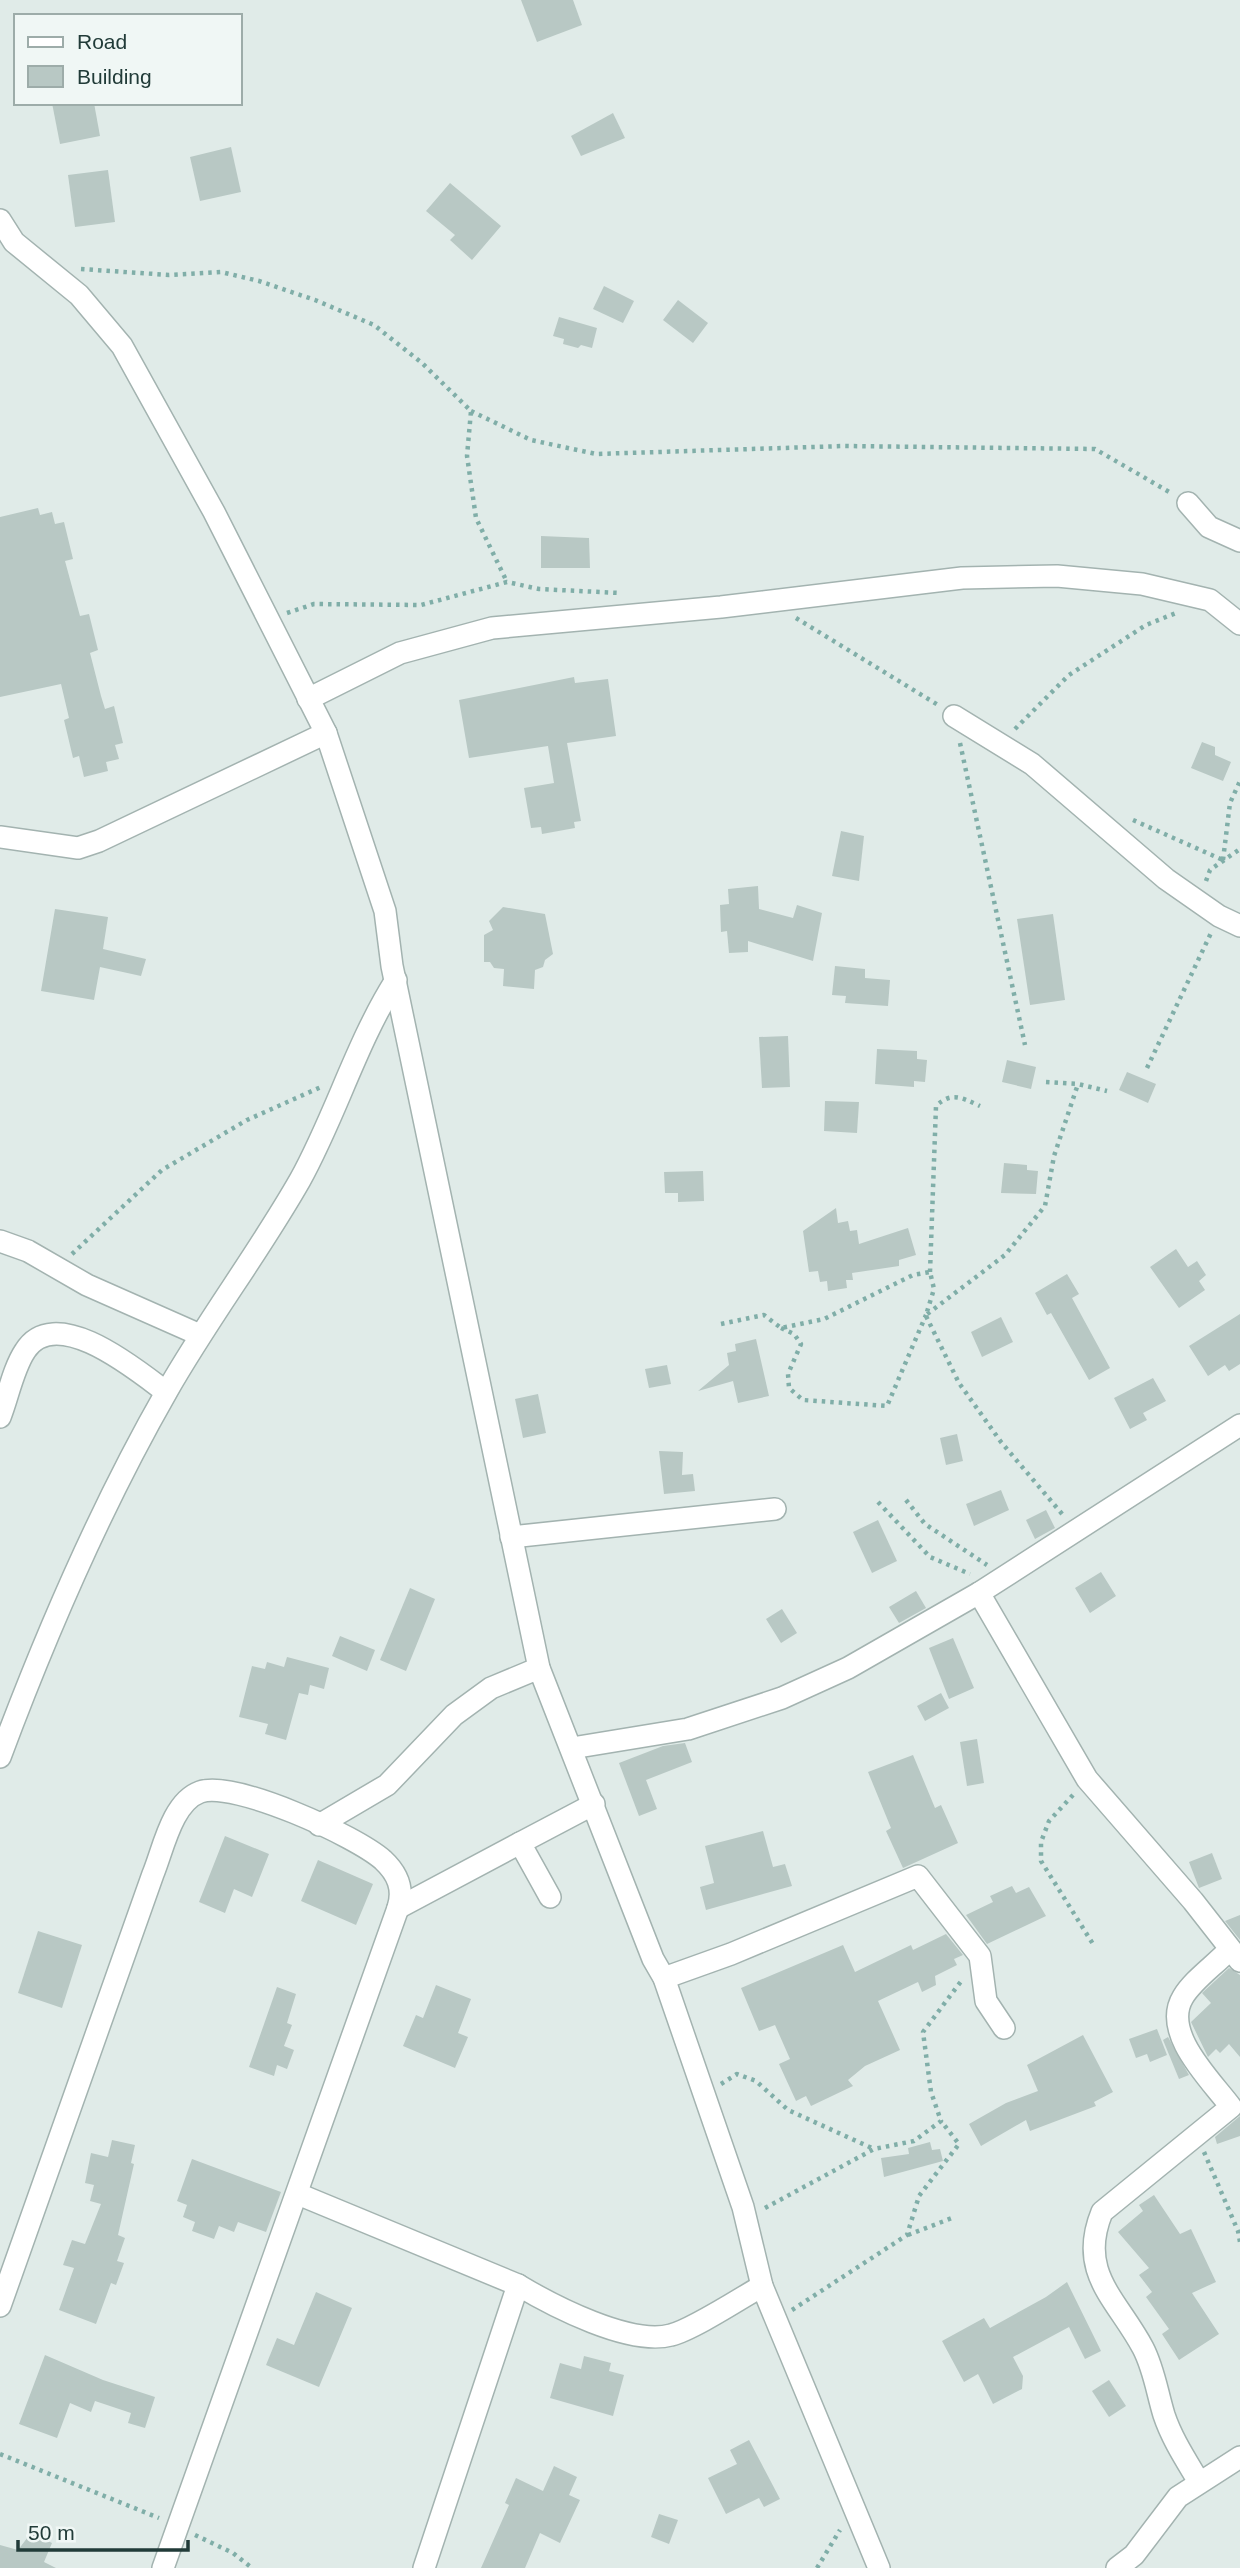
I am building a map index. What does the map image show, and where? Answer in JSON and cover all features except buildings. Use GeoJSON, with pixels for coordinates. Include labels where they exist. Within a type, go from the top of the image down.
{"type":"FeatureCollection","features":[{"type":"Feature","properties":{"kind":"street"},"geometry":{"type":"LineString","coordinates":[[0,220],[7,240],[55,274],[79,295],[122,346],[214,512],[326,733],[385,911],[396,980],[539,1668],[653,1959],[664,1978],[743,2207],[762,2286],[879,2568]]}},
{"type":"Feature","properties":{"kind":"street"},"geometry":{"type":"LineString","coordinates":[[1188,503],[1209,527],[1240,541]]}},
{"type":"Feature","properties":{"kind":"street"},"geometry":{"type":"LineString","coordinates":[[308,699],[400,653],[492,628],[962,578],[1057,576],[1142,584],[1210,600],[1240,624]]}},
{"type":"Feature","properties":{"kind":"street"},"geometry":{"type":"LineString","coordinates":[[954,716],[1059,785],[1166,879],[1219,916],[1240,926]]}},
{"type":"Feature","properties":{"kind":"street"},"geometry":{"type":"LineString","coordinates":[[0,837],[78,848],[99,841],[326,733]]}},
{"type":"Feature","properties":{"kind":"street"},"geometry":{"type":"LineString","coordinates":[[0,1757],[33,1668],[118,1481],[200,1335],[300,1179],[375,1014],[396,980]]}},
{"type":"Feature","properties":{"kind":"street"},"geometry":{"type":"LineString","coordinates":[[0,1241],[57,1268],[87,1286],[200,1335]]}},
{"type":"Feature","properties":{"kind":"street"},"geometry":{"type":"LineString","coordinates":[[0,1417],[25,1349],[43,1336],[77,1336],[117,1355],[166,1392]]}},
{"type":"Feature","properties":{"kind":"street"},"geometry":{"type":"LineString","coordinates":[[572,1748],[688,1729],[782,1698],[901,1640],[1240,1424]]}},
{"type":"Feature","properties":{"kind":"street"},"geometry":{"type":"LineString","coordinates":[[511,1537],[775,1509]]}},
{"type":"Feature","properties":{"kind":"street"},"geometry":{"type":"LineString","coordinates":[[992,1584],[1087,1779],[1193,1901],[1235,1956],[1182,1998],[1177,2020],[1194,2058],[1235,2105],[1102,2212],[1093,2233],[1094,2258],[1100,2281],[1143,2348],[1155,2378],[1164,2416],[1199,2482]]}},
{"type":"Feature","properties":{"kind":"street"},"geometry":{"type":"LineString","coordinates":[[320,1825],[387,1785],[454,1715],[491,1688],[539,1668]]}},
{"type":"Feature","properties":{"kind":"street"},"geometry":{"type":"LineString","coordinates":[[0,2306],[153,1874],[181,1806],[199,1793],[221,1790],[266,1800],[320,1825],[383,1860],[398,1879],[403,1893],[163,2568]]}},
{"type":"Feature","properties":{"kind":"street"},"geometry":{"type":"LineString","coordinates":[[398,1908],[594,1804]]}},
{"type":"Feature","properties":{"kind":"street"},"geometry":{"type":"LineString","coordinates":[[520,1843],[550,1898]]}},
{"type":"Feature","properties":{"kind":"street"},"geometry":{"type":"LineString","coordinates":[[664,1978],[731,1954],[918,1876],[980,1956],[986,2001],[1004,2028]]}},
{"type":"Feature","properties":{"kind":"street"},"geometry":{"type":"LineString","coordinates":[[298,2194],[518,2286],[546,2302],[603,2325],[641,2335],[671,2336],[762,2286]]}},
{"type":"Feature","properties":{"kind":"street"},"geometry":{"type":"LineString","coordinates":[[424,2568],[518,2286]]}},
{"type":"Feature","properties":{"kind":"street"},"geometry":{"type":"LineString","coordinates":[[1117,2568],[1134,2555],[1178,2497],[1240,2457]]}},
{"type":"Feature","properties":{"kind":"path"},"geometry":{"type":"LineString","coordinates":[[55,274],[67,268],[169,275],[220,272],[259,281],[374,325],[422,363],[471,411],[531,440],[596,454],[844,446],[1095,449],[1188,503]]}},
{"type":"Feature","properties":{"kind":"path"},"geometry":{"type":"LineString","coordinates":[[471,411],[467,456],[476,517],[507,582]]}},
{"type":"Feature","properties":{"kind":"path"},"geometry":{"type":"LineString","coordinates":[[267,620],[314,604],[421,605],[507,582],[539,589],[632,593]]}},
{"type":"Feature","properties":{"kind":"path"},"geometry":{"type":"LineString","coordinates":[[780,599],[800,623],[954,716],[1025,1045]]}},
{"type":"Feature","properties":{"kind":"path"},"geometry":{"type":"LineString","coordinates":[[996,742],[1016,727],[1069,675],[1146,625],[1161,622],[1189,606],[1210,600]]}},
{"type":"Feature","properties":{"kind":"path"},"geometry":{"type":"LineString","coordinates":[[1223,860],[1230,803],[1240,781]]}},
{"type":"Feature","properties":{"kind":"path"},"geometry":{"type":"LineString","coordinates":[[1127,818],[1223,860]]}},
{"type":"Feature","properties":{"kind":"path"},"geometry":{"type":"LineString","coordinates":[[1223,860],[1240,849]]}},
{"type":"Feature","properties":{"kind":"path"},"geometry":{"type":"LineString","coordinates":[[1147,1068],[1219,916]]}},
{"type":"Feature","properties":{"kind":"path"},"geometry":{"type":"LineString","coordinates":[[57,1268],[162,1170],[247,1120],[348,1075]]}},
{"type":"Feature","properties":{"kind":"path"},"geometry":{"type":"LineString","coordinates":[[1046,1082],[1078,1084],[1107,1091]]}},
{"type":"Feature","properties":{"kind":"path"},"geometry":{"type":"LineString","coordinates":[[926,1315],[1005,1255],[1045,1206],[1054,1156],[1078,1084]]}},
{"type":"Feature","properties":{"kind":"path"},"geometry":{"type":"LineString","coordinates":[[721,1324],[764,1315],[794,1334],[802,1344],[788,1374],[789,1388],[803,1399],[887,1406],[926,1315],[934,1289],[930,1272],[936,1106],[946,1097],[957,1096],[980,1106]]}},
{"type":"Feature","properties":{"kind":"path"},"geometry":{"type":"LineString","coordinates":[[781,1328],[824,1320],[912,1275],[930,1272]]}},
{"type":"Feature","properties":{"kind":"path"},"geometry":{"type":"LineString","coordinates":[[926,1315],[959,1382],[983,1417],[1076,1530]]}},
{"type":"Feature","properties":{"kind":"path"},"geometry":{"type":"LineString","coordinates":[[906,1500],[925,1524],[950,1543],[992,1584]]}},
{"type":"Feature","properties":{"kind":"path"},"geometry":{"type":"LineString","coordinates":[[878,1502],[930,1557],[992,1584]]}},
{"type":"Feature","properties":{"kind":"path"},"geometry":{"type":"LineString","coordinates":[[1087,1779],[1049,1821],[1041,1842],[1041,1861],[1093,1944]]}},
{"type":"Feature","properties":{"kind":"path"},"geometry":{"type":"LineString","coordinates":[[907,2235],[919,2196],[959,2144],[941,2121],[931,2092],[923,2032],[980,1956]]}},
{"type":"Feature","properties":{"kind":"path"},"geometry":{"type":"LineString","coordinates":[[704,2094],[737,2074],[748,2076],[788,2110],[874,2149]]}},
{"type":"Feature","properties":{"kind":"path"},"geometry":{"type":"LineString","coordinates":[[743,2207],[761,2209],[773,2206],[874,2149],[914,2141],[941,2121]]}},
{"type":"Feature","properties":{"kind":"path"},"geometry":{"type":"LineString","coordinates":[[1196,2136],[1222,2189],[1240,2242]]}},
{"type":"Feature","properties":{"kind":"path"},"geometry":{"type":"LineString","coordinates":[[776,2320],[907,2235],[952,2217]]}},
{"type":"Feature","properties":{"kind":"path"},"geometry":{"type":"LineString","coordinates":[[0,2454],[178,2526],[233,2553],[252,2568]]}},
{"type":"Feature","properties":{"kind":"path"},"geometry":{"type":"LineString","coordinates":[[817,2568],[854,2507]]}}]}
